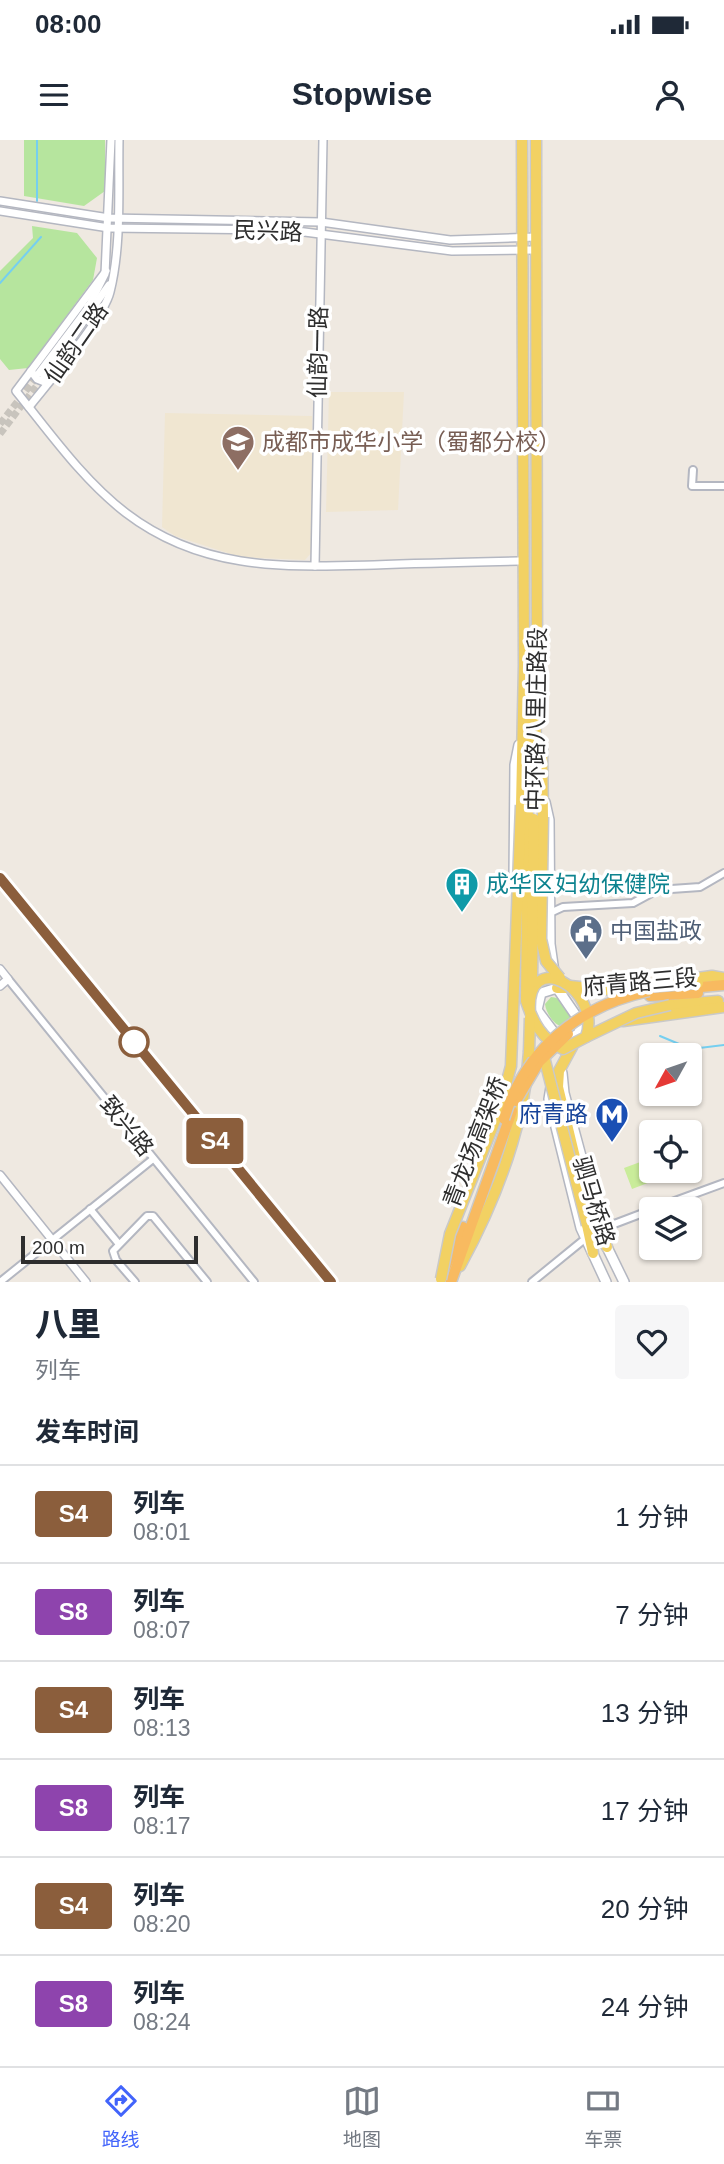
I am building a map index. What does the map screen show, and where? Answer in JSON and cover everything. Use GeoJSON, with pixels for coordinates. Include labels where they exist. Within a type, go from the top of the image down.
{"type":"FeatureCollection","features":[{"type":"Feature","properties":{"kind":"highway","name":"青龙场高架桥"},"geometry":{"type":"LineString","coordinates":[[446,1281],[518,1081],[551,1039],[581,1016],[620,998],[649,991],[724,981]]}},
{"type":"Feature","properties":{"kind":"highway","name":"青龙场高架桥"},"geometry":{"type":"LineString","coordinates":[[446,1281],[508,1121],[527,1079],[548,1051],[594,1015],[612,1007],[650,996],[724,991]]}},
{"type":"Feature","properties":{"kind":"main road","name":"中环路八里庄路段"},"geometry":{"type":"LineString","coordinates":[[446,1281],[477,1234],[513,1141],[526,1091],[534,961],[527,805],[520,743],[523,665],[522,140]]}},
{"type":"Feature","properties":{"kind":"main road","name":"中环路八里庄路段"},"geometry":{"type":"LineString","coordinates":[[446,1281],[450,1234],[492,1131],[511,1066],[537,671],[536,140]]}},
{"type":"Feature","properties":{"kind":"main road"},"geometry":{"type":"LineString","coordinates":[[523,665],[527,693],[526,997],[534,1011],[555,1034],[577,1038],[636,1013],[670,1005],[724,1000]]}},
{"type":"Feature","properties":{"kind":"main road"},"geometry":{"type":"LineString","coordinates":[[537,671],[543,817],[541,939],[546,961],[577,1015],[577,1038],[559,1071],[558,1087],[594,1226],[593,1253]]}},
{"type":"Feature","properties":{"kind":"main road"},"geometry":{"type":"LineString","coordinates":[[520,743],[515,765],[513,961],[534,1011]]}},
{"type":"Feature","properties":{"kind":"main road"},"geometry":{"type":"LineString","coordinates":[[542,789],[549,820],[550,944],[558,983]]}},
{"type":"Feature","properties":{"kind":"main road","name":"府青路三段"},"geometry":{"type":"LineString","coordinates":[[558,983],[606,989],[712,976],[724,981]]}},
{"type":"Feature","properties":{"kind":"main road"},"geometry":{"type":"LineString","coordinates":[[607,1247],[594,1226],[537,1028],[530,993],[537,984],[550,978],[570,986],[609,990],[724,981]]}},
{"type":"Feature","properties":{"kind":"main road"},"geometry":{"type":"LineString","coordinates":[[537,1028],[552,1044],[563,1049],[589,1027],[585,1009],[570,986]]}},
{"type":"Feature","properties":{"kind":"main road","name":"府青路三段"},"geometry":{"type":"LineString","coordinates":[[577,1038],[672,1012],[724,1007]]}},
{"type":"Feature","properties":{"kind":"main road","name":"驷马桥路"},"geometry":{"type":"LineString","coordinates":[[577,1038],[552,1079],[549,1099],[567,1177],[586,1238],[606,1282]]}},
{"type":"Feature","properties":{"kind":"main road","name":"驷马桥路"},"geometry":{"type":"LineString","coordinates":[[607,1247],[625,1282]]}},
{"type":"Feature","properties":{"kind":"street","name":"仙韵二路"},"geometry":{"type":"LineString","coordinates":[[29,407],[16,391],[40,376],[105,305],[113,228],[111,140]]}},
{"type":"Feature","properties":{"kind":"street","name":"仙韵二路"},"geometry":{"type":"LineString","coordinates":[[113,218],[119,140]]}},
{"type":"Feature","properties":{"kind":"street","name":"仙韵一路"},"geometry":{"type":"LineString","coordinates":[[316,566],[323,140]]}},
{"type":"Feature","properties":{"kind":"street","name":"民兴路"},"geometry":{"type":"LineString","coordinates":[[0,201],[113,218],[321,222],[450,240],[536,237]]}},
{"type":"Feature","properties":{"kind":"street","name":"民兴路"},"geometry":{"type":"LineString","coordinates":[[0,211],[113,228],[320,233],[453,251],[536,250]]}},
{"type":"Feature","properties":{"kind":"street","name":"仙韵二路"},"geometry":{"type":"LineString","coordinates":[[29,407],[40,376],[109,273]]}},
{"type":"Feature","properties":{"kind":"street"},"geometry":{"type":"LineString","coordinates":[[29,407],[83,473],[125,512],[163,537],[240,563],[316,566],[522,561]]}},
{"type":"Feature","properties":{"kind":"street"},"geometry":{"type":"LineString","coordinates":[[693,470],[692,486],[724,486]]}},
{"type":"Feature","properties":{"kind":"street"},"geometry":{"type":"LineString","coordinates":[[550,913],[563,907],[633,903],[657,890],[700,887],[724,873]]}},
{"type":"Feature","properties":{"kind":"street","name":"致兴路"},"geometry":{"type":"LineString","coordinates":[[0,969],[254,1282]]}},
{"type":"Feature","properties":{"kind":"street"},"geometry":{"type":"LineString","coordinates":[[0,985],[8,979]]}},
{"type":"Feature","properties":{"kind":"street"},"geometry":{"type":"LineString","coordinates":[[0,1282],[153,1158]]}},
{"type":"Feature","properties":{"kind":"street"},"geometry":{"type":"LineString","coordinates":[[0,1175],[86,1282]]}},
{"type":"Feature","properties":{"kind":"street"},"geometry":{"type":"LineString","coordinates":[[688,1197],[724,1184]]}},
{"type":"Feature","properties":{"kind":"street"},"geometry":{"type":"LineString","coordinates":[[90,1209],[118,1243]]}},
{"type":"Feature","properties":{"kind":"street"},"geometry":{"type":"LineString","coordinates":[[594,1226],[639,1214]]}},
{"type":"Feature","properties":{"kind":"street"},"geometry":{"type":"LineString","coordinates":[[135,1282],[116,1260],[113,1251],[141,1219],[153,1216],[206,1282]]}},
{"type":"Feature","properties":{"kind":"street"},"geometry":{"type":"LineString","coordinates":[[532,1282],[586,1238]]}},
{"type":"Feature","properties":{"kind":"shaded area"},"geometry":{"type":"Polygon","coordinates":[[[329,392],[404,392],[398,510],[326,512],[329,392]]]}},
{"type":"Feature","properties":{"kind":"shaded area","name":"成都市成华小学（蜀都分校）"},"geometry":{"type":"Polygon","coordinates":[[[165,413],[312,416],[312,552],[305,560],[240,557],[175,536],[162,527],[165,413]]]}},
{"type":"Feature","properties":{"kind":"green space"},"geometry":{"type":"Polygon","coordinates":[[[24,140],[105,140],[105,191],[84,206],[24,196],[24,140]]]}},
{"type":"Feature","properties":{"kind":"green space"},"geometry":{"type":"Polygon","coordinates":[[[32,226],[77,233],[97,258],[93,280],[28,368],[9,370],[0,359],[0,271],[33,238],[32,226]]]}},
{"type":"Feature","properties":{"kind":"green space"},"geometry":{"type":"Polygon","coordinates":[[[551,997],[562,1002],[569,1013],[571,1021],[564,1027],[554,1022],[547,1011],[545,1004],[551,997]]]}},
{"type":"Feature","properties":{"kind":"green space"},"geometry":{"type":"Polygon","coordinates":[[[639,1162],[639,1183],[648,1183],[632,1189],[624,1168],[639,1162]]]}},
{"type":"Feature","properties":{"kind":"waterway"},"geometry":{"type":"LineString","coordinates":[[37,140],[37,201]]}},
{"type":"Feature","properties":{"kind":"waterway"},"geometry":{"type":"LineString","coordinates":[[0,283],[41,237]]}},
{"type":"Feature","properties":{"kind":"waterway"},"geometry":{"type":"LineString","coordinates":[[660,1036],[691,1049],[724,1045]]}},
{"type":"Feature","properties":{"kind":"tunnel"},"geometry":{"type":"LineString","coordinates":[[0,424],[39,374]]}},
{"type":"Feature","properties":{"kind":"tunnel"},"geometry":{"type":"LineString","coordinates":[[0,434],[44,376]]}},
{"type":"Feature","properties":{"kind":"railway"},"geometry":{"type":"LineString","coordinates":[[0,877],[331,1282]]}},
{"type":"Feature","properties":{"kind":"train","name":"S4"},"geometry":{"type":"LineString","coordinates":[[0,878],[331,1282]]}},
{"type":"Feature","properties":{"kind":"place","name":"成都市成华小学（蜀都分校）"},"geometry":{"type":"Point","coordinates":[238,472]}},
{"type":"Feature","properties":{"kind":"place","name":"成华区妇幼保健院"},"geometry":{"type":"Point","coordinates":[462,914]}},
{"type":"Feature","properties":{"kind":"place","name":"中国盐政"},"geometry":{"type":"Point","coordinates":[586,961]}},
{"type":"Feature","properties":{"kind":"place","name":"府青路"},"geometry":{"type":"Point","coordinates":[612,1144]}}]}
